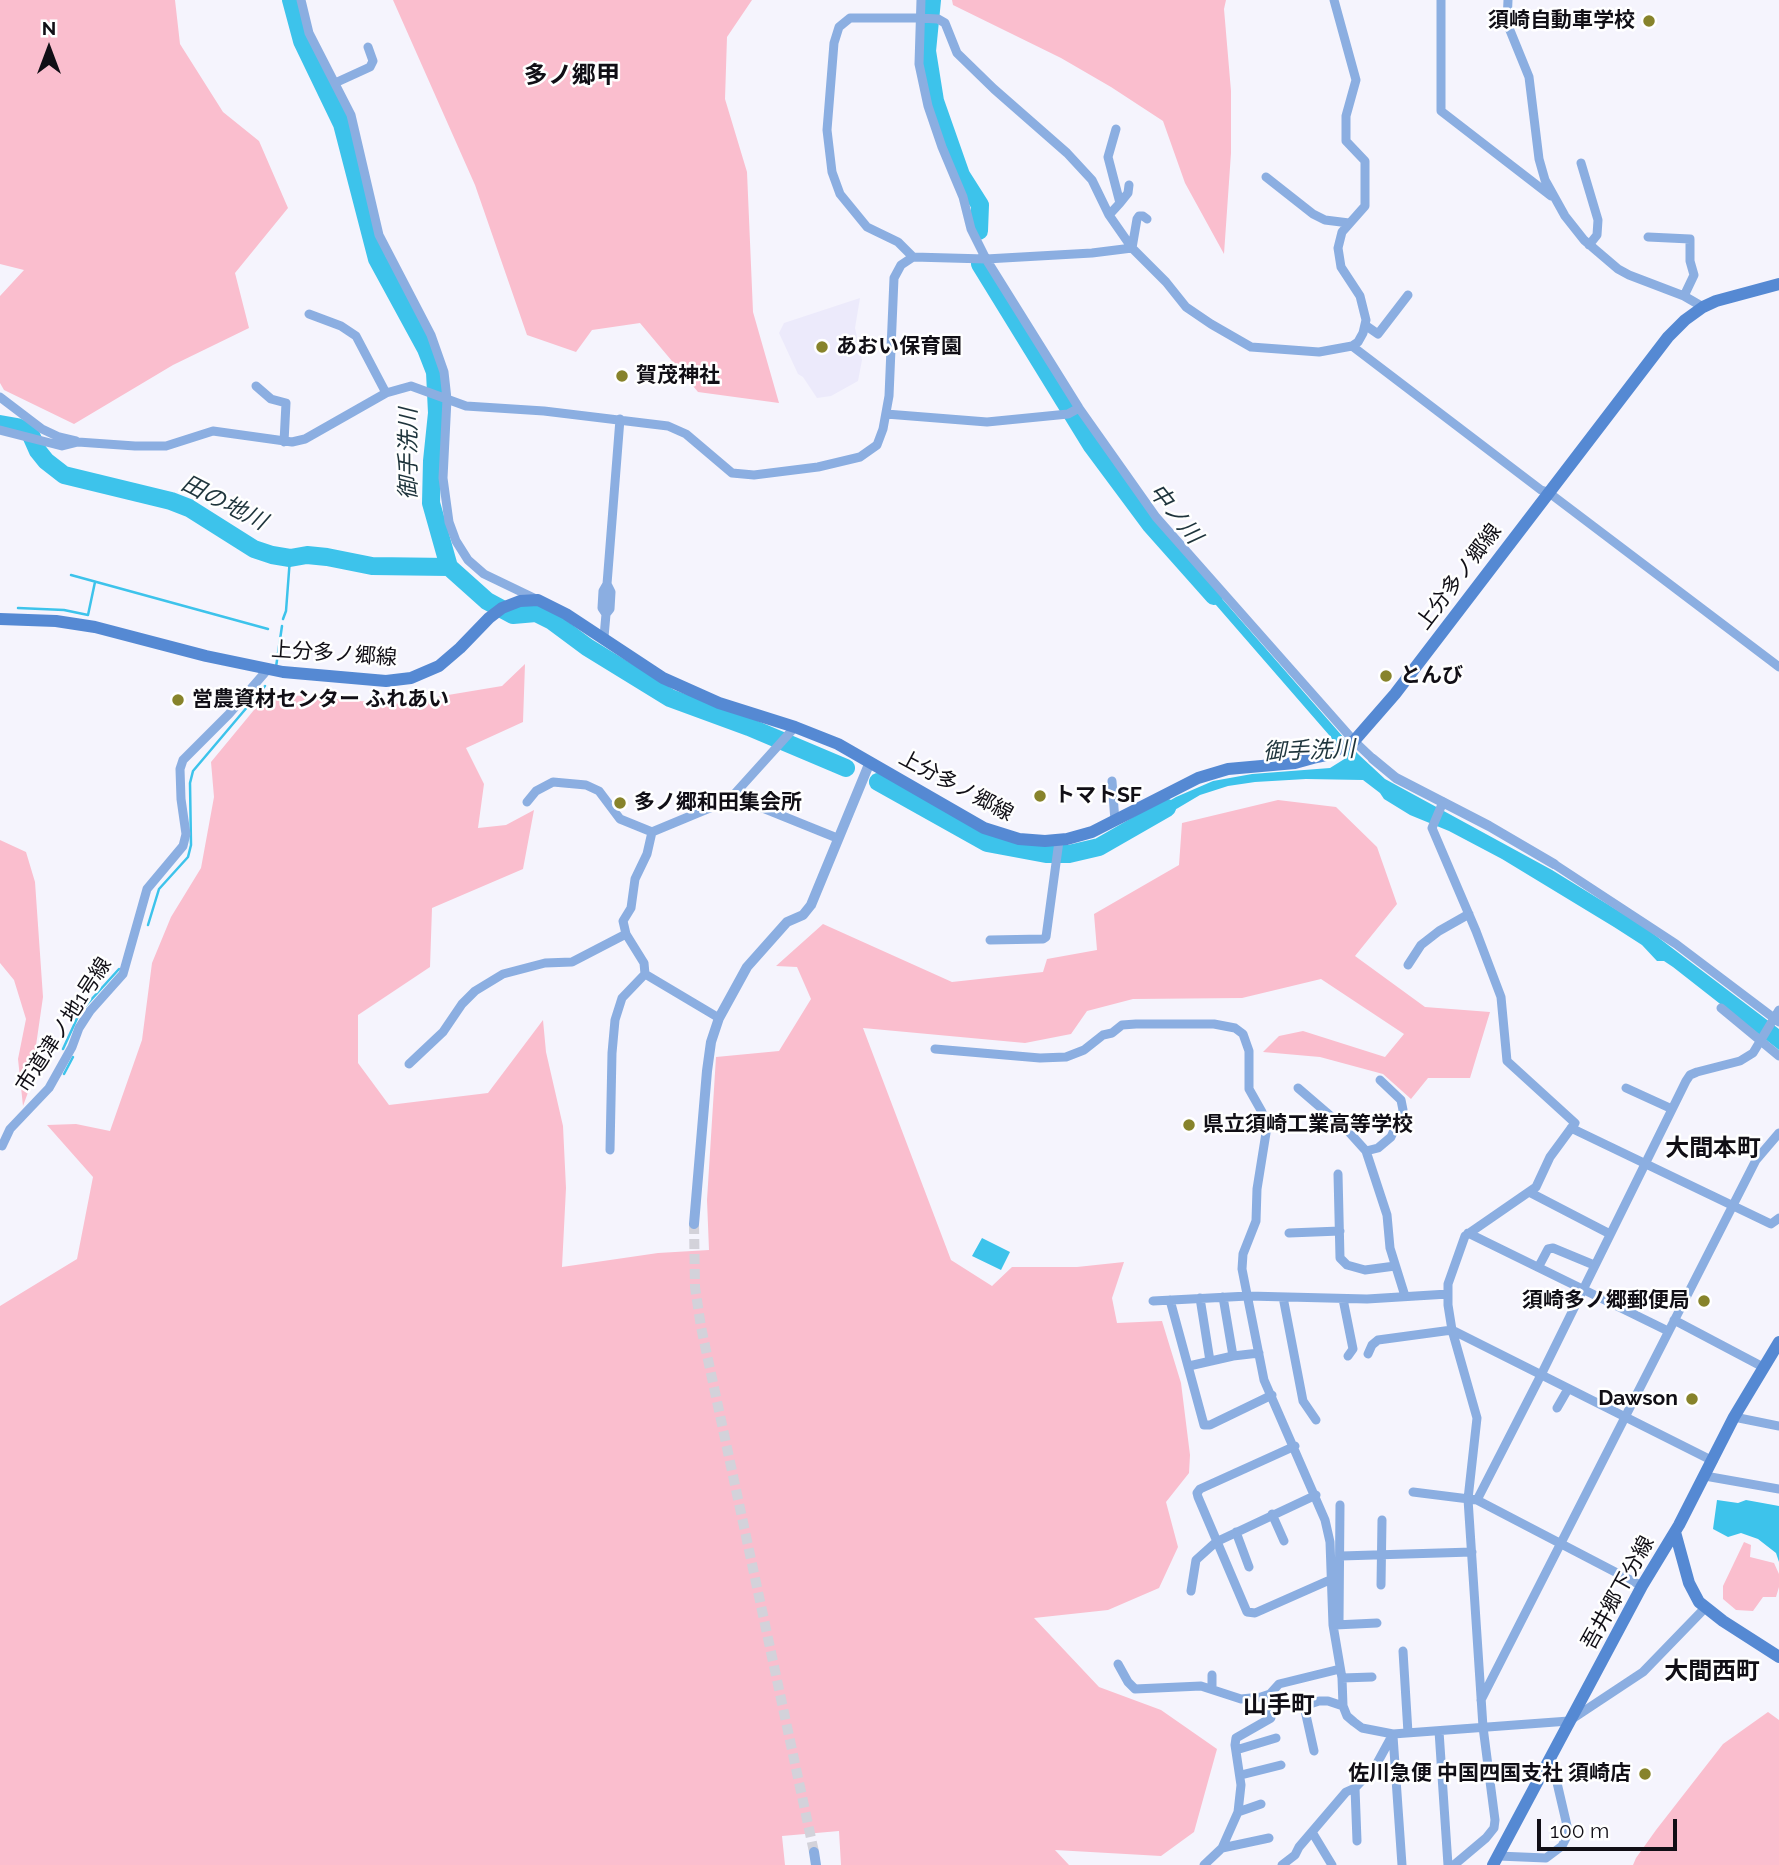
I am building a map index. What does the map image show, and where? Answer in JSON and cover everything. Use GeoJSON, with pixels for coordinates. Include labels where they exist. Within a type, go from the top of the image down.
{"type":"FeatureCollection","features":[{"type":"Feature","properties":{"kind":"main road","name":"上分多ノ郷線"},"geometry":{"type":"LineString","coordinates":[[0,619],[56,621],[95,627],[268,669],[386,681],[411,678],[439,666],[502,608],[520,601],[538,600],[604,637],[681,687],[791,730],[838,744],[984,828],[1019,839],[1059,845],[1208,775],[1236,768],[1295,762],[1336,750],[1352,742],[1395,694],[1668,337],[1703,307],[1779,284]]}},
{"type":"Feature","properties":{"kind":"main road","name":"吾井郷下分線"},"geometry":{"type":"LineString","coordinates":[[1495,1861],[1642,1586],[1675,1532],[1734,1418],[1779,1342]]}},
{"type":"Feature","properties":{"kind":"main road"},"geometry":{"type":"LineString","coordinates":[[1675,1532],[1689,1583],[1705,1608],[1779,1657]]}},
{"type":"Feature","properties":{"kind":"street"},"geometry":{"type":"LineString","coordinates":[[301,0],[310,33],[351,115],[379,235],[431,335],[444,372],[443,478],[449,522],[456,541],[468,560],[484,574],[538,600]]}},
{"type":"Feature","properties":{"kind":"street"},"geometry":{"type":"LineString","coordinates":[[921,0],[925,18],[919,64],[942,148],[963,198],[971,229],[1074,411],[1156,517],[1352,742],[1396,778],[1553,864],[1676,944],[1776,1018],[1748,1057],[1690,1075],[1542,1375],[1472,1500]]}},
{"type":"Feature","properties":{"kind":"street"},"geometry":{"type":"LineString","coordinates":[[914,257],[898,242],[867,227],[840,194],[832,172],[827,130],[834,43],[843,23],[855,17],[925,18],[945,23],[953,46],[965,62],[1067,153],[1092,180],[1109,215],[1132,248],[1166,282],[1186,307],[1244,345],[1295,352],[1319,352],[1352,346],[1358,342],[1365,325],[1364,309],[1360,296],[1339,261],[1339,241],[1342,232],[1365,206],[1365,161],[1346,141],[1346,116],[1356,80],[1334,0]]}},
{"type":"Feature","properties":{"kind":"street"},"geometry":{"type":"LineString","coordinates":[[1441,0],[1441,111],[1554,198]]}},
{"type":"Feature","properties":{"kind":"street"},"geometry":{"type":"LineString","coordinates":[[1508,0],[1509,30],[1529,77],[1539,159],[1554,198],[1565,216],[1589,245],[1606,260],[1629,275],[1684,296],[1703,307]]}},
{"type":"Feature","properties":{"kind":"street"},"geometry":{"type":"LineString","coordinates":[[335,83],[370,67],[373,61],[368,47]]}},
{"type":"Feature","properties":{"kind":"street"},"geometry":{"type":"LineString","coordinates":[[1116,129],[1108,157],[1119,203]]}},
{"type":"Feature","properties":{"kind":"street"},"geometry":{"type":"LineString","coordinates":[[1581,163],[1598,220],[1597,234],[1589,245]]}},
{"type":"Feature","properties":{"kind":"street"},"geometry":{"type":"LineString","coordinates":[[1266,177],[1313,214],[1325,220],[1349,223]]}},
{"type":"Feature","properties":{"kind":"street"},"geometry":{"type":"LineString","coordinates":[[1109,215],[1128,193],[1129,185]]}},
{"type":"Feature","properties":{"kind":"street"},"geometry":{"type":"LineString","coordinates":[[1132,248],[1139,216],[1147,219]]}},
{"type":"Feature","properties":{"kind":"street"},"geometry":{"type":"LineString","coordinates":[[1648,237],[1690,239],[1690,261],[1694,275],[1684,296]]}},
{"type":"Feature","properties":{"kind":"street"},"geometry":{"type":"LineString","coordinates":[[0,397],[42,429],[59,437],[78,442],[166,446],[213,431],[285,442],[305,439],[386,393],[411,386],[466,406],[620,419],[677,429],[711,453],[732,473],[754,475],[818,467],[860,457],[877,445],[886,414],[894,278],[897,269],[914,257],[986,259],[1132,248]]}},
{"type":"Feature","properties":{"kind":"street"},"geometry":{"type":"LineString","coordinates":[[1365,325],[1378,334],[1408,295]]}},
{"type":"Feature","properties":{"kind":"street"},"geometry":{"type":"LineString","coordinates":[[309,314],[341,326],[356,336],[386,393]]}},
{"type":"Feature","properties":{"kind":"street"},"geometry":{"type":"LineString","coordinates":[[1352,346],[1779,667]]}},
{"type":"Feature","properties":{"kind":"street"},"geometry":{"type":"LineString","coordinates":[[256,386],[271,399],[286,403],[285,442]]}},
{"type":"Feature","properties":{"kind":"street"},"geometry":{"type":"LineString","coordinates":[[886,414],[987,422],[1074,411]]}},
{"type":"Feature","properties":{"kind":"street"},"geometry":{"type":"LineString","coordinates":[[604,637],[606,614],[610,610],[611,592],[607,584],[620,419]]}},
{"type":"Feature","properties":{"kind":"street"},"geometry":{"type":"LineString","coordinates":[[0,430],[62,446],[78,442]]}},
{"type":"Feature","properties":{"kind":"street","name":"市道津ノ地1号線"},"geometry":{"type":"LineString","coordinates":[[2,1146],[10,1129],[49,1088],[72,1047],[79,1028],[122,974],[147,889],[183,846],[186,834],[181,799],[180,769],[183,760],[229,714],[268,669]]}},
{"type":"Feature","properties":{"kind":"street"},"geometry":{"type":"LineString","coordinates":[[527,802],[536,791],[553,782],[586,785],[599,791],[620,819],[652,832],[725,803],[791,730]]}},
{"type":"Feature","properties":{"kind":"street"},"geometry":{"type":"LineString","coordinates":[[694,1224],[707,1071],[711,1042],[719,1018],[747,968],[787,922],[806,912],[870,762]]}},
{"type":"Feature","properties":{"kind":"street"},"geometry":{"type":"LineString","coordinates":[[1112,781],[1115,821]]}},
{"type":"Feature","properties":{"kind":"street"},"geometry":{"type":"LineString","coordinates":[[733,796],[837,838]]}},
{"type":"Feature","properties":{"kind":"street"},"geometry":{"type":"LineString","coordinates":[[1442,805],[1432,828],[1469,914],[1502,1003],[1507,1061],[1575,1123],[1550,1157],[1541,1180],[1529,1192],[1468,1233],[1454,1265],[1448,1294],[1452,1330],[1477,1418],[1472,1552],[1483,1727],[1495,1820],[1494,1828],[1476,1848],[1454,1865]]}},
{"type":"Feature","properties":{"kind":"street"},"geometry":{"type":"LineString","coordinates":[[610,1150],[615,1020],[622,998],[645,974],[644,963],[626,934],[623,921],[631,908],[635,879],[647,854],[652,832]]}},
{"type":"Feature","properties":{"kind":"street"},"geometry":{"type":"LineString","coordinates":[[990,940],[1046,937],[1059,845]]}},
{"type":"Feature","properties":{"kind":"street"},"geometry":{"type":"LineString","coordinates":[[1408,965],[1421,945],[1469,914]]}},
{"type":"Feature","properties":{"kind":"street"},"geometry":{"type":"LineString","coordinates":[[409,1064],[443,1032],[462,1004],[475,991],[503,974],[545,962],[572,962],[626,934]]}},
{"type":"Feature","properties":{"kind":"street"},"geometry":{"type":"LineString","coordinates":[[645,974],[719,1018]]}},
{"type":"Feature","properties":{"kind":"street"},"geometry":{"type":"LineString","coordinates":[[1721,1008],[1779,1056]]}},
{"type":"Feature","properties":{"kind":"street"},"geometry":{"type":"LineString","coordinates":[[935,1049],[1040,1058],[1066,1057],[1122,1025],[1136,1024],[1214,1024],[1235,1028],[1243,1034],[1249,1051],[1249,1089],[1262,1112],[1266,1127],[1257,1189],[1256,1221],[1241,1261],[1263,1377],[1316,1495],[1329,1536],[1343,1706],[1347,1716],[1362,1728],[1392,1734],[1569,1721],[1643,1672],[1705,1608]]}},
{"type":"Feature","properties":{"kind":"street"},"geometry":{"type":"LineString","coordinates":[[1366,1151],[1378,1148],[1391,1137],[1403,1110],[1401,1101],[1380,1080]]}},
{"type":"Feature","properties":{"kind":"street"},"geometry":{"type":"LineString","coordinates":[[1298,1088],[1348,1131],[1366,1151],[1387,1215],[1390,1248],[1405,1296]]}},
{"type":"Feature","properties":{"kind":"street"},"geometry":{"type":"LineString","coordinates":[[1626,1088],[1672,1109]]}},
{"type":"Feature","properties":{"kind":"street"},"geometry":{"type":"LineString","coordinates":[[1570,1128],[1771,1224],[1779,1218]]}},
{"type":"Feature","properties":{"kind":"street"},"geometry":{"type":"LineString","coordinates":[[1481,1700],[1756,1160],[1779,1133]]}},
{"type":"Feature","properties":{"kind":"street"},"geometry":{"type":"LineString","coordinates":[[1338,1174],[1340,1258],[1347,1265],[1365,1270],[1395,1266]]}},
{"type":"Feature","properties":{"kind":"street"},"geometry":{"type":"LineString","coordinates":[[1529,1192],[1610,1234]]}},
{"type":"Feature","properties":{"kind":"street"},"geometry":{"type":"LineString","coordinates":[[1289,1233],[1340,1231]]}},
{"type":"Feature","properties":{"kind":"street"},"geometry":{"type":"LineString","coordinates":[[1468,1233],[1668,1331]]}},
{"type":"Feature","properties":{"kind":"street"},"geometry":{"type":"LineString","coordinates":[[1539,1266],[1548,1249],[1553,1248],[1594,1265]]}},
{"type":"Feature","properties":{"kind":"street"},"geometry":{"type":"LineString","coordinates":[[1153,1301],[1248,1296],[1343,1299],[1448,1294]]}},
{"type":"Feature","properties":{"kind":"street"},"geometry":{"type":"LineString","coordinates":[[1223,1297],[1233,1356]]}},
{"type":"Feature","properties":{"kind":"street"},"geometry":{"type":"LineString","coordinates":[[1283,1297],[1303,1401],[1316,1420]]}},
{"type":"Feature","properties":{"kind":"street"},"geometry":{"type":"LineString","coordinates":[[1200,1298],[1210,1361]]}},
{"type":"Feature","properties":{"kind":"street"},"geometry":{"type":"LineString","coordinates":[[1343,1299],[1353,1349],[1348,1356]]}},
{"type":"Feature","properties":{"kind":"street"},"geometry":{"type":"LineString","coordinates":[[1170,1300],[1204,1425],[1272,1395]]}},
{"type":"Feature","properties":{"kind":"street"},"geometry":{"type":"LineString","coordinates":[[1674,1320],[1763,1367]]}},
{"type":"Feature","properties":{"kind":"street"},"geometry":{"type":"LineString","coordinates":[[1368,1354],[1378,1340],[1452,1330],[1713,1461]]}},
{"type":"Feature","properties":{"kind":"street"},"geometry":{"type":"LineString","coordinates":[[1189,1366],[1259,1353]]}},
{"type":"Feature","properties":{"kind":"street"},"geometry":{"type":"LineString","coordinates":[[1558,1408],[1568,1389]]}},
{"type":"Feature","properties":{"kind":"street"},"geometry":{"type":"LineString","coordinates":[[1734,1418],[1779,1426]]}},
{"type":"Feature","properties":{"kind":"street"},"geometry":{"type":"LineString","coordinates":[[1295,1446],[1200,1489],[1198,1497],[1247,1612],[1251,1614],[1332,1579]]}},
{"type":"Feature","properties":{"kind":"street"},"geometry":{"type":"LineString","coordinates":[[1705,1476],[1779,1489]]}},
{"type":"Feature","properties":{"kind":"street"},"geometry":{"type":"LineString","coordinates":[[1413,1492],[1472,1500],[1642,1586]]}},
{"type":"Feature","properties":{"kind":"street"},"geometry":{"type":"LineString","coordinates":[[1191,1591],[1196,1560],[1216,1542],[1316,1495]]}},
{"type":"Feature","properties":{"kind":"street"},"geometry":{"type":"LineString","coordinates":[[1336,1624],[1340,1556],[1339,1505]]}},
{"type":"Feature","properties":{"kind":"street"},"geometry":{"type":"LineString","coordinates":[[1272,1514],[1284,1541]]}},
{"type":"Feature","properties":{"kind":"street"},"geometry":{"type":"LineString","coordinates":[[1381,1585],[1382,1520]]}},
{"type":"Feature","properties":{"kind":"street"},"geometry":{"type":"LineString","coordinates":[[1236,1532],[1249,1567]]}},
{"type":"Feature","properties":{"kind":"street"},"geometry":{"type":"LineString","coordinates":[[1340,1556],[1472,1552]]}},
{"type":"Feature","properties":{"kind":"street"},"geometry":{"type":"LineString","coordinates":[[1336,1624],[1377,1623]]}},
{"type":"Feature","properties":{"kind":"street"},"geometry":{"type":"LineString","coordinates":[[1403,1651],[1408,1733]]}},
{"type":"Feature","properties":{"kind":"street"},"geometry":{"type":"LineString","coordinates":[[1118,1664],[1135,1689],[1195,1686],[1241,1699],[1270,1694],[1279,1684],[1341,1674],[1372,1677]]}},
{"type":"Feature","properties":{"kind":"street"},"geometry":{"type":"LineString","coordinates":[[1212,1675],[1212,1689]]}},
{"type":"Feature","properties":{"kind":"street"},"geometry":{"type":"LineString","coordinates":[[1204,1865],[1222,1848],[1238,1812],[1242,1796],[1236,1751],[1238,1736],[1271,1718],[1270,1694]]}},
{"type":"Feature","properties":{"kind":"street"},"geometry":{"type":"LineString","coordinates":[[1314,1751],[1304,1706],[1328,1701],[1343,1706]]}},
{"type":"Feature","properties":{"kind":"street"},"geometry":{"type":"LineString","coordinates":[[1438,1731],[1448,1865]]}},
{"type":"Feature","properties":{"kind":"street"},"geometry":{"type":"LineString","coordinates":[[1282,1865],[1295,1855],[1346,1792],[1355,1788],[1375,1766],[1392,1734]]}},
{"type":"Feature","properties":{"kind":"street"},"geometry":{"type":"LineString","coordinates":[[1392,1734],[1402,1865]]}},
{"type":"Feature","properties":{"kind":"street"},"geometry":{"type":"LineString","coordinates":[[1236,1751],[1276,1738]]}},
{"type":"Feature","properties":{"kind":"street"},"geometry":{"type":"LineString","coordinates":[[1495,1861],[1546,1857],[1562,1846],[1568,1830],[1551,1757]]}},
{"type":"Feature","properties":{"kind":"street"},"geometry":{"type":"LineString","coordinates":[[1241,1775],[1281,1765]]}},
{"type":"Feature","properties":{"kind":"street"},"geometry":{"type":"LineString","coordinates":[[1355,1788],[1357,1841]]}},
{"type":"Feature","properties":{"kind":"street"},"geometry":{"type":"LineString","coordinates":[[1238,1812],[1261,1804]]}},
{"type":"Feature","properties":{"kind":"street"},"geometry":{"type":"LineString","coordinates":[[1312,1832],[1332,1865]]}},
{"type":"Feature","properties":{"kind":"street"},"geometry":{"type":"LineString","coordinates":[[1222,1848],[1269,1838]]}},
{"type":"Feature","properties":{"kind":"street"},"geometry":{"type":"LineString","coordinates":[[814,1852],[816,1865]]}},
{"type":"Feature","properties":{"kind":"shaded area"},"geometry":{"type":"Polygon","coordinates":[[[0,0],[175,0],[180,44],[223,112],[259,141],[288,208],[235,273],[249,328],[173,365],[74,424],[4,390],[0,383],[0,296],[24,270],[0,264],[0,0]]]}},
{"type":"Feature","properties":{"kind":"shaded area"},"geometry":{"type":"Polygon","coordinates":[[[393,0],[752,0],[727,37],[725,99],[747,172],[753,312],[779,403],[698,392],[640,323],[592,330],[576,352],[527,335],[475,185],[393,0]]]}},
{"type":"Feature","properties":{"kind":"shaded area"},"geometry":{"type":"Polygon","coordinates":[[[952,0],[1226,0],[1224,9],[1231,91],[1231,153],[1224,254],[1185,183],[1163,121],[1061,58],[953,5],[952,0]]]}},
{"type":"Feature","properties":{"kind":"shaded area","name":"あおい保育園"},"geometry":{"type":"Polygon","coordinates":[[[860,298],[855,328],[862,360],[858,381],[831,396],[817,398],[798,374],[779,333],[784,323],[860,298]]]}},
{"type":"Feature","properties":{"kind":"shaded area"},"geometry":{"type":"Polygon","coordinates":[[[525,664],[523,722],[466,748],[484,784],[478,828],[506,825],[534,810],[523,869],[432,908],[430,967],[358,1015],[358,1063],[389,1105],[488,1093],[543,1020],[546,1052],[563,1126],[566,1188],[562,1267],[658,1253],[709,1250],[707,1200],[716,1057],[779,1051],[811,999],[797,967],[776,966],[823,924],[952,982],[1043,972],[1047,959],[1097,950],[1094,914],[1179,865],[1182,823],[1278,800],[1336,807],[1377,847],[1397,904],[1355,956],[1425,1007],[1490,1012],[1470,1078],[1428,1078],[1411,1099],[1383,1074],[1320,1057],[1263,1052],[1279,1036],[1303,1031],[1385,1057],[1404,1034],[1321,979],[1242,998],[1133,999],[1087,1011],[1071,1034],[1025,1043],[863,1028],[951,1260],[992,1286],[1012,1267],[1077,1267],[1124,1262],[1112,1298],[1117,1323],[1162,1321],[1181,1383],[1190,1455],[1189,1473],[1166,1502],[1178,1547],[1159,1588],[1108,1610],[1034,1618],[1099,1687],[1161,1710],[1217,1749],[1194,1832],[1161,1856],[1055,1850],[1069,1865],[841,1865],[839,1831],[782,1836],[785,1865],[0,1865],[0,1306],[77,1259],[93,1177],[47,1125],[76,1124],[110,1131],[142,1040],[152,963],[171,917],[201,868],[214,797],[211,762],[268,693],[394,704],[502,686],[525,664]]]}},
{"type":"Feature","properties":{"kind":"shaded area"},"geometry":{"type":"Polygon","coordinates":[[[0,840],[26,852],[35,882],[43,997],[30,1087],[23,1106],[18,1059],[26,1019],[14,980],[0,963],[0,840]]]}},
{"type":"Feature","properties":{"kind":"shaded area"},"geometry":{"type":"Polygon","coordinates":[[[1744,1542],[1751,1545],[1750,1557],[1774,1563],[1779,1574],[1776,1597],[1763,1597],[1753,1611],[1736,1610],[1723,1599],[1723,1586],[1744,1542]]]}},
{"type":"Feature","properties":{"kind":"shaded area"},"geometry":{"type":"Polygon","coordinates":[[[1768,1712],[1779,1720],[1779,1865],[1633,1865],[1656,1830],[1723,1744],[1768,1712]]]}},
{"type":"Feature","properties":{"kind":"water"},"geometry":{"type":"Polygon","coordinates":[[[1203,577],[1358,754],[1385,779],[1552,870],[1643,926],[1779,1029],[1779,1050],[1673,967],[1664,961],[1657,961],[1642,945],[1502,859],[1449,831],[1410,815],[1384,799],[1363,780],[1306,779],[1228,786],[1200,795],[1151,824],[1145,815],[1176,797],[1213,781],[1252,774],[1330,768],[1346,758],[1196,582],[1203,577]]]}},
{"type":"Feature","properties":{"kind":"water"},"geometry":{"type":"Polygon","coordinates":[[[982,1238],[1010,1252],[1001,1270],[972,1256],[982,1238]]]}},
{"type":"Feature","properties":{"kind":"water"},"geometry":{"type":"Polygon","coordinates":[[[1717,1500],[1738,1503],[1746,1500],[1779,1506],[1779,1562],[1776,1553],[1758,1539],[1741,1533],[1728,1537],[1713,1529],[1717,1500]]]}},
{"type":"Feature","properties":{"kind":"waterway","name":"御手洗川"},"geometry":{"type":"LineString","coordinates":[[291,0],[302,41],[342,124],[377,259],[426,349],[435,372],[437,413],[431,503],[449,567],[487,601],[513,615],[536,613],[552,621],[587,647],[670,698],[749,727],[846,768]]}},
{"type":"Feature","properties":{"kind":"waterway","name":"中ノ川"},"geometry":{"type":"LineString","coordinates":[[932,0],[927,51],[935,101],[961,175],[980,205],[979,231]]}},
{"type":"Feature","properties":{"kind":"waterway","name":"中ノ川"},"geometry":{"type":"LineString","coordinates":[[980,264],[1092,446],[1150,524],[1214,596]]}},
{"type":"Feature","properties":{"kind":"waterway","name":"田の地川"},"geometry":{"type":"LineString","coordinates":[[0,424],[30,433],[46,461],[64,475],[171,501],[189,508],[254,549],[272,555],[290,558],[307,555],[327,557],[372,566],[449,567]]}},
{"type":"Feature","properties":{"kind":"waterway"},"geometry":{"type":"LineString","coordinates":[[283,619],[290,558]]}},
{"type":"Feature","properties":{"kind":"waterway"},"geometry":{"type":"LineString","coordinates":[[71,575],[268,629]]}},
{"type":"Feature","properties":{"kind":"waterway"},"geometry":{"type":"LineString","coordinates":[[18,608],[64,610],[88,615],[95,582]]}},
{"type":"Feature","properties":{"kind":"waterway"},"geometry":{"type":"LineString","coordinates":[[276,667],[282,626]]}},
{"type":"Feature","properties":{"kind":"waterway"},"geometry":{"type":"LineString","coordinates":[[148,925],[159,889],[188,857],[191,845],[190,783],[193,771],[265,686]]}},
{"type":"Feature","properties":{"kind":"waterway","name":"御手洗川"},"geometry":{"type":"LineString","coordinates":[[878,782],[987,843],[1046,854],[1069,854],[1099,847],[1167,808]]}},
{"type":"Feature","properties":{"kind":"waterway"},"geometry":{"type":"LineString","coordinates":[[63,1049],[80,1012],[119,969]]}},
{"type":"Feature","properties":{"kind":"waterway"},"geometry":{"type":"LineString","coordinates":[[64,1074],[73,1057]]}},
{"type":"Feature","properties":{"kind":"tunnel"},"geometry":{"type":"LineString","coordinates":[[694,1224],[695,1287],[701,1327],[814,1852]]}},
{"type":"Feature","properties":{"kind":"place","name":"須崎自動車学校"},"geometry":{"type":"Point","coordinates":[1649,21]}},
{"type":"Feature","properties":{"kind":"place","name":"あおい保育園"},"geometry":{"type":"Point","coordinates":[822,347]}},
{"type":"Feature","properties":{"kind":"place","name":"賀茂神社"},"geometry":{"type":"Point","coordinates":[622,376]}},
{"type":"Feature","properties":{"kind":"place","name":"とんび"},"geometry":{"type":"Point","coordinates":[1386,676]}},
{"type":"Feature","properties":{"kind":"place","name":"営農資材センター ふれあい"},"geometry":{"type":"Point","coordinates":[178,700]}},
{"type":"Feature","properties":{"kind":"place","name":"トマトSF"},"geometry":{"type":"Point","coordinates":[1040,796]}},
{"type":"Feature","properties":{"kind":"place","name":"多ノ郷和田集会所"},"geometry":{"type":"Point","coordinates":[620,803]}},
{"type":"Feature","properties":{"kind":"place","name":"県立須崎工業高等学校"},"geometry":{"type":"Point","coordinates":[1189,1125]}},
{"type":"Feature","properties":{"kind":"place","name":"須崎多ノ郷郵便局"},"geometry":{"type":"Point","coordinates":[1704,1301]}},
{"type":"Feature","properties":{"kind":"place","name":"Dawson"},"geometry":{"type":"Point","coordinates":[1692,1399]}},
{"type":"Feature","properties":{"kind":"place","name":"佐川急便 中国四国支社 須崎店"},"geometry":{"type":"Point","coordinates":[1645,1774]}},
{"type":"Feature","properties":{"kind":"district","name":"多ノ郷甲"},"geometry":{"type":"Point","coordinates":[572,76]}},
{"type":"Feature","properties":{"kind":"district","name":"大間本町"},"geometry":{"type":"Point","coordinates":[1713,1149]}},
{"type":"Feature","properties":{"kind":"district","name":"大間西町"},"geometry":{"type":"Point","coordinates":[1712,1672]}},
{"type":"Feature","properties":{"kind":"district","name":"山手町"},"geometry":{"type":"Point","coordinates":[1279,1706]}}]}
